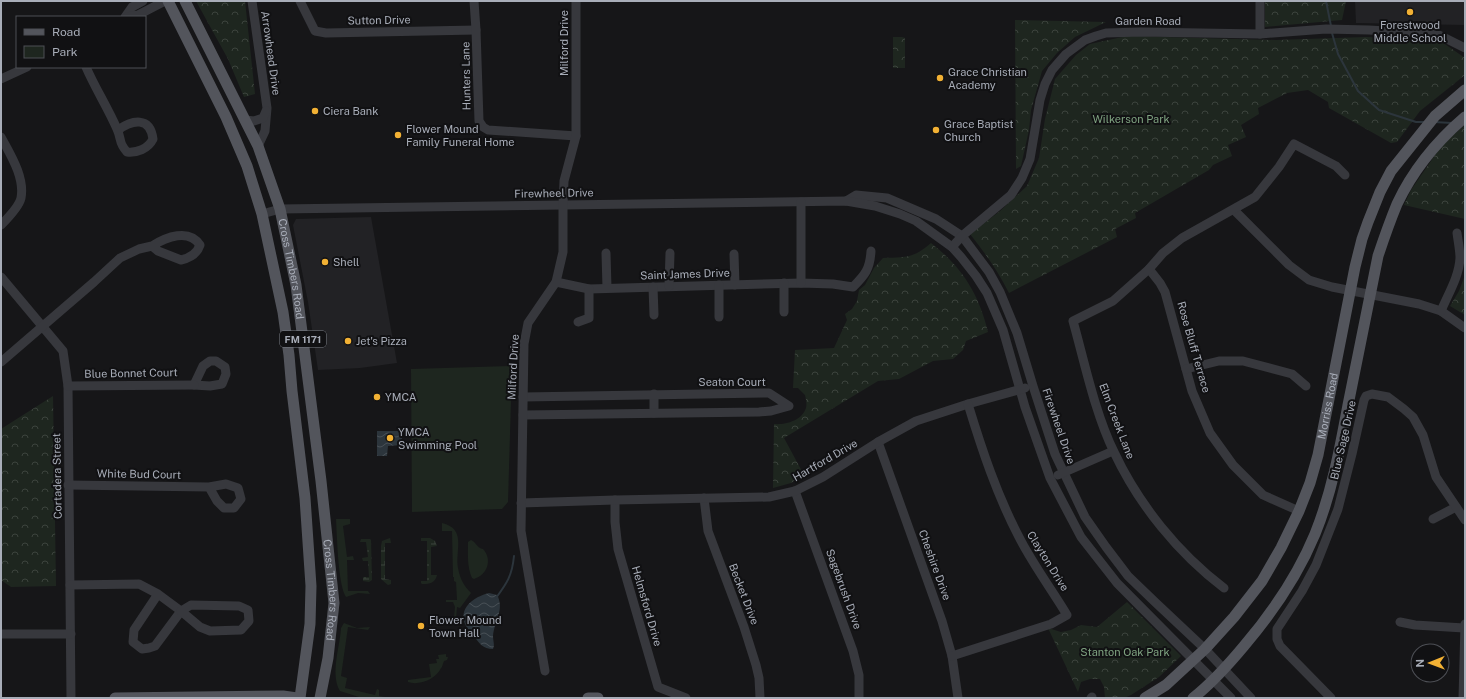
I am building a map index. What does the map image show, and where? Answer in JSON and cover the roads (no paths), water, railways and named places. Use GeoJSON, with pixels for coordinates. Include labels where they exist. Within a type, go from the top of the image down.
{"type":"FeatureCollection","features":[{"type":"Feature","properties":{"kind":"main road","name":"Cross Timbers Road"},"geometry":{"type":"LineString","coordinates":[[166,1],[226,117],[247,166],[262,214],[283,312],[289,354],[309,542],[311,586],[310,624],[298,698]]}},
{"type":"Feature","properties":{"kind":"main road","name":"Cross Timbers Road"},"geometry":{"type":"LineString","coordinates":[[186,1],[258,146],[280,209],[296,285],[320,471],[334,602],[328,658],[320,698]]}},
{"type":"Feature","properties":{"kind":"main road","name":"Morriss Road"},"geometry":{"type":"LineString","coordinates":[[1145,698],[1166,685],[1205,649],[1234,617],[1262,581],[1281,548],[1299,511],[1310,483],[1318,455],[1355,267],[1362,239],[1380,192],[1391,172],[1421,132],[1435,116],[1465,90]]}},
{"type":"Feature","properties":{"kind":"main road","name":"Morriss Road"},"geometry":{"type":"LineString","coordinates":[[1193,698],[1224,668],[1263,623],[1286,591],[1302,563],[1315,534],[1336,465],[1378,256],[1397,204],[1416,170],[1443,137],[1465,117]]}},
{"type":"Feature","properties":{"kind":"main road"},"geometry":{"type":"LineString","coordinates":[[283,312],[289,325],[296,349],[299,351],[304,348]]}},
{"type":"Feature","properties":{"kind":"main road"},"geometry":{"type":"LineString","coordinates":[[302,474],[320,471]]}},
{"type":"Feature","properties":{"kind":"main road"},"geometry":{"type":"LineString","coordinates":[[115,698],[283,696],[298,698]]}},
{"type":"Feature","properties":{"kind":"main road"},"geometry":{"type":"LineString","coordinates":[[588,698],[598,698]]}},
{"type":"Feature","properties":{"kind":"street"},"geometry":{"type":"LineString","coordinates":[[127,16],[132,7],[143,1]]}},
{"type":"Feature","properties":{"kind":"street"},"geometry":{"type":"LineString","coordinates":[[132,16],[138,15],[166,1]]}},
{"type":"Feature","properties":{"kind":"street","name":"Arrowhead Drive"},"geometry":{"type":"LineString","coordinates":[[252,1],[267,108],[265,131],[258,146]]}},
{"type":"Feature","properties":{"kind":"street","name":"Sutton Drive"},"geometry":{"type":"LineString","coordinates":[[300,1],[315,31],[326,33],[476,30]]}},
{"type":"Feature","properties":{"kind":"street","name":"Hunters Lane"},"geometry":{"type":"LineString","coordinates":[[474,1],[479,121],[483,127],[488,130],[576,136]]}},
{"type":"Feature","properties":{"kind":"street","name":"Milford Drive"},"geometry":{"type":"LineString","coordinates":[[545,671],[520,531],[524,344],[528,323],[556,282],[563,252],[564,181],[576,136],[576,1]]}},
{"type":"Feature","properties":{"kind":"street"},"geometry":{"type":"LineString","coordinates":[[1260,1],[1260,34]]}},
{"type":"Feature","properties":{"kind":"street","name":"Garden Road"},"geometry":{"type":"LineString","coordinates":[[952,247],[962,236],[1010,195],[1022,178],[1030,159],[1037,114],[1045,84],[1052,70],[1066,54],[1085,40],[1106,33],[1127,32],[1260,34],[1326,29],[1437,34],[1465,48]]}},
{"type":"Feature","properties":{"kind":"street"},"geometry":{"type":"LineString","coordinates":[[1,79],[25,68]]}},
{"type":"Feature","properties":{"kind":"street"},"geometry":{"type":"LineString","coordinates":[[86,68],[118,130]]}},
{"type":"Feature","properties":{"kind":"street","name":"Arrowhead Drive"},"geometry":{"type":"LineString","coordinates":[[245,120],[254,121],[263,118],[267,108]]}},
{"type":"Feature","properties":{"kind":"street"},"geometry":{"type":"LineString","coordinates":[[1,137],[19,176],[21,198],[15,209],[1,225]]}},
{"type":"Feature","properties":{"kind":"street"},"geometry":{"type":"LineString","coordinates":[[1149,269],[1163,252],[1182,238],[1255,197],[1279,167],[1294,144],[1336,166],[1345,175]]}},
{"type":"Feature","properties":{"kind":"street","name":"Firewheel Drive"},"geometry":{"type":"LineString","coordinates":[[846,201],[856,195],[887,198],[936,219],[962,236],[989,272],[1000,292],[1017,333],[1051,441],[1063,473],[1085,517],[1119,564],[1155,602],[1224,668],[1251,698]]}},
{"type":"Feature","properties":{"kind":"street","name":"Firewheel Drive"},"geometry":{"type":"LineString","coordinates":[[262,214],[280,209],[846,201],[875,206],[916,221],[952,247],[976,276],[986,293],[1003,330],[1020,389],[1050,478],[1081,537],[1112,577],[1231,698]]}},
{"type":"Feature","properties":{"kind":"street"},"geometry":{"type":"LineString","coordinates":[[801,202],[801,283]]}},
{"type":"Feature","properties":{"kind":"street"},"geometry":{"type":"LineString","coordinates":[[1234,210],[1289,265],[1310,280],[1332,287],[1419,304],[1440,311],[1465,328]]}},
{"type":"Feature","properties":{"kind":"street"},"geometry":{"type":"LineString","coordinates":[[1440,311],[1452,288],[1457,273],[1460,258],[1457,233]]}},
{"type":"Feature","properties":{"kind":"street"},"geometry":{"type":"LineString","coordinates":[[1,362],[120,258],[139,249],[152,246]]}},
{"type":"Feature","properties":{"kind":"street","name":"Saint James Drive"},"geometry":{"type":"LineString","coordinates":[[556,282],[589,289],[801,283],[834,284],[853,287],[868,270],[871,252]]}},
{"type":"Feature","properties":{"kind":"street"},"geometry":{"type":"LineString","coordinates":[[606,253],[606,288]]}},
{"type":"Feature","properties":{"kind":"street"},"geometry":{"type":"LineString","coordinates":[[669,286],[670,253]]}},
{"type":"Feature","properties":{"kind":"street"},"geometry":{"type":"LineString","coordinates":[[734,254],[735,285]]}},
{"type":"Feature","properties":{"kind":"street","name":"Elm Creek Lane"},"geometry":{"type":"LineString","coordinates":[[1149,269],[1113,301],[1073,321],[1095,400],[1113,451],[1130,483],[1151,516],[1201,570],[1224,588]]}},
{"type":"Feature","properties":{"kind":"street","name":"Rose Bluff Terrace"},"geometry":{"type":"LineString","coordinates":[[1149,269],[1165,292],[1192,391],[1210,433],[1233,465],[1263,495],[1299,511]]}},
{"type":"Feature","properties":{"kind":"street","name":"Cortadera Street"},"geometry":{"type":"LineString","coordinates":[[1,277],[64,351],[68,386],[71,698]]}},
{"type":"Feature","properties":{"kind":"street"},"geometry":{"type":"LineString","coordinates":[[784,284],[784,312]]}},
{"type":"Feature","properties":{"kind":"street"},"geometry":{"type":"LineString","coordinates":[[718,285],[719,317]]}},
{"type":"Feature","properties":{"kind":"street"},"geometry":{"type":"LineString","coordinates":[[653,287],[654,314]]}},
{"type":"Feature","properties":{"kind":"street"},"geometry":{"type":"LineString","coordinates":[[578,322],[589,318],[589,289]]}},
{"type":"Feature","properties":{"kind":"street"},"geometry":{"type":"LineString","coordinates":[[1186,369],[1219,361],[1243,361],[1292,374],[1306,386]]}},
{"type":"Feature","properties":{"kind":"street","name":"Blue Bonnet Court"},"geometry":{"type":"LineString","coordinates":[[68,386],[194,385]]}},
{"type":"Feature","properties":{"kind":"street","name":"Hartford Drive"},"geometry":{"type":"LineString","coordinates":[[521,503],[769,497],[795,491],[823,477],[878,442],[916,421],[968,404],[1033,386]]}},
{"type":"Feature","properties":{"kind":"street","name":"Seaton Court"},"geometry":{"type":"LineString","coordinates":[[523,397],[769,393],[790,406],[771,411],[523,415]]}},
{"type":"Feature","properties":{"kind":"street"},"geometry":{"type":"LineString","coordinates":[[654,394],[654,413]]}},
{"type":"Feature","properties":{"kind":"street","name":"Blue Sage Drive"},"geometry":{"type":"LineString","coordinates":[[1331,698],[1280,646],[1277,640],[1277,628],[1306,584],[1316,565],[1332,524],[1343,488],[1366,396],[1372,394],[1388,397],[1413,417],[1423,435],[1436,477],[1465,520]]}},
{"type":"Feature","properties":{"kind":"street","name":"Clayton Drive"},"geometry":{"type":"LineString","coordinates":[[952,656],[1051,624],[1067,615],[1019,539],[992,479],[968,404]]}},
{"type":"Feature","properties":{"kind":"street","name":"Cheshire Drive"},"geometry":{"type":"LineString","coordinates":[[878,442],[942,621],[952,656],[958,698]]}},
{"type":"Feature","properties":{"kind":"street"},"geometry":{"type":"LineString","coordinates":[[1050,478],[1113,451]]}},
{"type":"Feature","properties":{"kind":"street","name":"White Bud Court"},"geometry":{"type":"LineString","coordinates":[[68,485],[209,487]]}},
{"type":"Feature","properties":{"kind":"street","name":"Sagebrush Drive"},"geometry":{"type":"LineString","coordinates":[[795,491],[853,650],[859,675],[859,698]]}},
{"type":"Feature","properties":{"kind":"street","name":"Becket Drive"},"geometry":{"type":"LineString","coordinates":[[704,498],[708,531],[744,627],[756,665],[760,698]]}},
{"type":"Feature","properties":{"kind":"street","name":"Helmsford Drive"},"geometry":{"type":"LineString","coordinates":[[615,500],[615,522],[618,549],[658,687],[686,698]]}},
{"type":"Feature","properties":{"kind":"street"},"geometry":{"type":"LineString","coordinates":[[1433,518],[1456,507]]}},
{"type":"Feature","properties":{"kind":"street"},"geometry":{"type":"LineString","coordinates":[[70,584],[140,584],[158,594],[181,611],[200,627],[210,631],[241,630],[249,622],[248,610],[239,606],[191,605],[181,611],[154,646],[142,649],[133,642],[134,630],[158,594]]}},
{"type":"Feature","properties":{"kind":"street"},"geometry":{"type":"LineString","coordinates":[[1400,622],[1415,625],[1464,628]]}},
{"type":"Feature","properties":{"kind":"street"},"geometry":{"type":"LineString","coordinates":[[1463,698],[1465,624]]}},
{"type":"Feature","properties":{"kind":"street"},"geometry":{"type":"LineString","coordinates":[[1,634],[71,634]]}},
{"type":"Feature","properties":{"kind":"water","name":"YMCA Swimming Pool"},"geometry":{"type":"Polygon","coordinates":[[[377,431],[402,431],[402,445],[388,446],[387,456],[377,456],[377,431]]]}},
{"type":"Feature","properties":{"kind":"water"},"geometry":{"type":"Polygon","coordinates":[[[489,593],[497,595],[500,605],[493,636],[493,649],[484,647],[480,643],[466,626],[464,620],[465,609],[468,604],[478,597],[489,593]]]}},
{"type":"Feature","properties":{"kind":"waterway"},"geometry":{"type":"LineString","coordinates":[[1326,1],[1331,26]]}},
{"type":"Feature","properties":{"kind":"waterway"},"geometry":{"type":"LineString","coordinates":[[1332,33],[1338,54],[1358,91],[1379,110],[1416,122],[1426,122]]}},
{"type":"Feature","properties":{"kind":"waterway"},"geometry":{"type":"LineString","coordinates":[[1434,122],[1452,123]]}},
{"type":"Feature","properties":{"kind":"waterway"},"geometry":{"type":"LineString","coordinates":[[496,598],[508,579],[512,569],[514,556]]}},
{"type":"Feature","properties":{"kind":"place","name":"Forestwood Middle School"},"geometry":{"type":"Point","coordinates":[1410,12]}},
{"type":"Feature","properties":{"kind":"place","name":"Grace Christian Academy"},"geometry":{"type":"Point","coordinates":[940,78]}},
{"type":"Feature","properties":{"kind":"place","name":"Ciera Bank"},"geometry":{"type":"Point","coordinates":[315,111]}},
{"type":"Feature","properties":{"kind":"place","name":"Grace Baptist Church"},"geometry":{"type":"Point","coordinates":[936,130]}},
{"type":"Feature","properties":{"kind":"place","name":"Flower Mound Family Funeral Home"},"geometry":{"type":"Point","coordinates":[398,135]}},
{"type":"Feature","properties":{"kind":"place","name":"Shell"},"geometry":{"type":"Point","coordinates":[325,262]}},
{"type":"Feature","properties":{"kind":"place","name":"Jet's Pizza"},"geometry":{"type":"Point","coordinates":[348,341]}},
{"type":"Feature","properties":{"kind":"place","name":"YMCA"},"geometry":{"type":"Point","coordinates":[377,397]}},
{"type":"Feature","properties":{"kind":"place","name":"YMCA Swimming Pool"},"geometry":{"type":"Point","coordinates":[390,438]}},
{"type":"Feature","properties":{"kind":"place","name":"Flower Mound Town Hall"},"geometry":{"type":"Point","coordinates":[421,626]}},
{"type":"Feature","properties":{"kind":"park label","name":"Wilkerson Park"},"geometry":{"type":"Point","coordinates":[1131,119]}},
{"type":"Feature","properties":{"kind":"park label","name":"Stanton Oak Park"},"geometry":{"type":"Point","coordinates":[1125,652]}}]}
